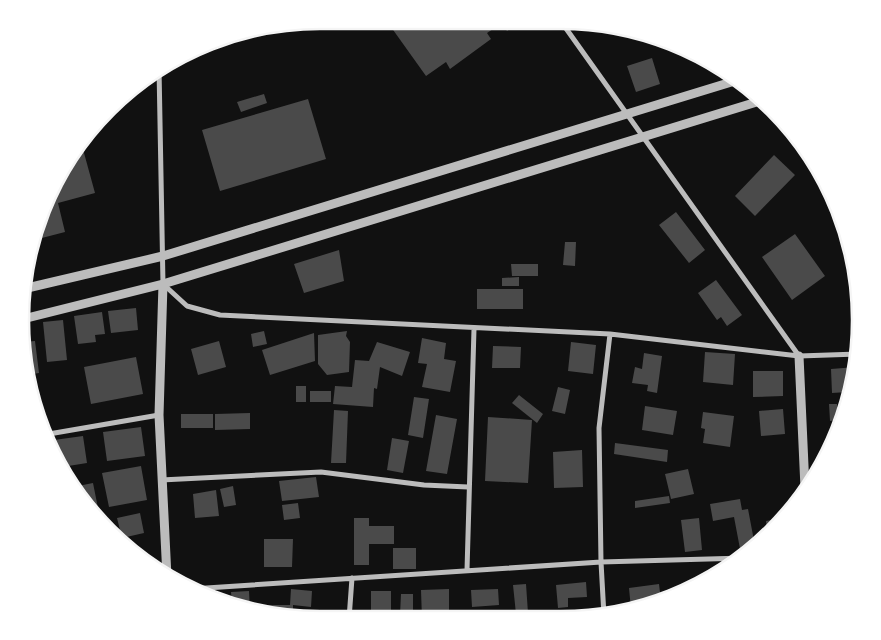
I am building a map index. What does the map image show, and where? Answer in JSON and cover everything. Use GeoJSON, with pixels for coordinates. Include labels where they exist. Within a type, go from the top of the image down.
{"type":"FeatureCollection","features":[{"type":"Feature","properties":{"kind":"street"},"geometry":{"type":"LineString","coordinates":[[567,29],[799,356],[805,479]]}},
{"type":"Feature","properties":{"kind":"street"},"geometry":{"type":"LineString","coordinates":[[158,78],[164,256],[159,414],[166,567]]}},
{"type":"Feature","properties":{"kind":"street"},"geometry":{"type":"LineString","coordinates":[[30,288],[164,256],[729,83]]}},
{"type":"Feature","properties":{"kind":"street"},"geometry":{"type":"LineString","coordinates":[[29,318],[163,284],[755,103]]}},
{"type":"Feature","properties":{"kind":"street"},"geometry":{"type":"LineString","coordinates":[[163,284],[187,306],[220,315],[474,329],[610,334],[799,356],[850,354]]}},
{"type":"Feature","properties":{"kind":"street"},"geometry":{"type":"LineString","coordinates":[[467,570],[474,329]]}},
{"type":"Feature","properties":{"kind":"street"},"geometry":{"type":"LineString","coordinates":[[604,608],[598,428],[610,334]]}},
{"type":"Feature","properties":{"kind":"street"},"geometry":{"type":"LineString","coordinates":[[52,433],[159,414]]}},
{"type":"Feature","properties":{"kind":"street"},"geometry":{"type":"LineString","coordinates":[[161,480],[321,472],[424,485],[468,487]]}},
{"type":"Feature","properties":{"kind":"street"},"geometry":{"type":"LineString","coordinates":[[207,588],[601,562],[728,558]]}},
{"type":"Feature","properties":{"kind":"street"},"geometry":{"type":"LineString","coordinates":[[350,611],[352,578]]}},
{"type":"Feature","properties":{"kind":"building"},"geometry":{"type":"Polygon","coordinates":[[[392,29],[493,29],[487,33],[491,39],[450,69],[446,62],[426,76],[392,29]]]}},
{"type":"Feature","properties":{"kind":"building"},"geometry":{"type":"Polygon","coordinates":[[[652,58],[660,84],[636,92],[627,66],[652,58]]]}},
{"type":"Feature","properties":{"kind":"building"},"geometry":{"type":"Polygon","coordinates":[[[264,94],[267,103],[241,112],[237,102],[264,94]]]}},
{"type":"Feature","properties":{"kind":"building"},"geometry":{"type":"Polygon","coordinates":[[[308,99],[326,159],[220,191],[202,130],[308,99]]]}},
{"type":"Feature","properties":{"kind":"building"},"geometry":{"type":"Polygon","coordinates":[[[83,151],[95,193],[58,203],[65,232],[41,238],[59,191],[83,151]]]}},
{"type":"Feature","properties":{"kind":"building"},"geometry":{"type":"Polygon","coordinates":[[[774,155],[795,175],[755,216],[735,196],[774,155]]]}},
{"type":"Feature","properties":{"kind":"building"},"geometry":{"type":"Polygon","coordinates":[[[676,212],[705,250],[689,263],[659,225],[676,212]]]}},
{"type":"Feature","properties":{"kind":"building"},"geometry":{"type":"Polygon","coordinates":[[[795,234],[825,276],[792,300],[762,257],[795,234]]]}},
{"type":"Feature","properties":{"kind":"building"},"geometry":{"type":"Polygon","coordinates":[[[565,242],[576,242],[575,266],[563,265],[565,242]]]}},
{"type":"Feature","properties":{"kind":"building"},"geometry":{"type":"Polygon","coordinates":[[[339,250],[344,281],[304,293],[294,264],[339,250]]]}},
{"type":"Feature","properties":{"kind":"building"},"geometry":{"type":"Polygon","coordinates":[[[511,264],[538,264],[538,276],[512,276],[511,264]]]}},
{"type":"Feature","properties":{"kind":"building"},"geometry":{"type":"Polygon","coordinates":[[[519,277],[519,286],[502,286],[502,278],[519,277]]]}},
{"type":"Feature","properties":{"kind":"building"},"geometry":{"type":"Polygon","coordinates":[[[716,280],[742,315],[727,326],[721,317],[717,320],[698,293],[716,280]]]}},
{"type":"Feature","properties":{"kind":"building"},"geometry":{"type":"Polygon","coordinates":[[[477,289],[523,289],[523,309],[477,309],[477,289]]]}},
{"type":"Feature","properties":{"kind":"building"},"geometry":{"type":"Polygon","coordinates":[[[136,308],[138,330],[111,333],[108,311],[136,308]]]}},
{"type":"Feature","properties":{"kind":"building"},"geometry":{"type":"Polygon","coordinates":[[[102,312],[105,334],[95,335],[96,342],[78,344],[74,316],[102,312]]]}},
{"type":"Feature","properties":{"kind":"building"},"geometry":{"type":"Polygon","coordinates":[[[63,320],[67,360],[47,362],[43,322],[63,320]]]}},
{"type":"Feature","properties":{"kind":"building"},"geometry":{"type":"Polygon","coordinates":[[[264,331],[267,344],[253,347],[251,334],[264,331]]]}},
{"type":"Feature","properties":{"kind":"building"},"geometry":{"type":"Polygon","coordinates":[[[347,331],[346,336],[350,342],[349,372],[327,375],[318,364],[318,335],[347,331]]]}},
{"type":"Feature","properties":{"kind":"building"},"geometry":{"type":"Polygon","coordinates":[[[314,333],[315,361],[270,375],[262,350],[314,333]]]}},
{"type":"Feature","properties":{"kind":"building"},"geometry":{"type":"Polygon","coordinates":[[[422,338],[446,343],[444,359],[456,361],[450,392],[422,387],[427,364],[418,363],[422,338]]]}},
{"type":"Feature","properties":{"kind":"building"},"geometry":{"type":"Polygon","coordinates":[[[29,341],[35,341],[39,373],[34,374],[29,341]]]}},
{"type":"Feature","properties":{"kind":"building"},"geometry":{"type":"Polygon","coordinates":[[[219,341],[226,367],[198,375],[191,349],[219,341]]]}},
{"type":"Feature","properties":{"kind":"building"},"geometry":{"type":"Polygon","coordinates":[[[377,342],[410,352],[402,376],[380,367],[377,389],[374,388],[373,407],[333,404],[335,386],[352,387],[355,360],[369,361],[377,342]]]}},
{"type":"Feature","properties":{"kind":"building"},"geometry":{"type":"Polygon","coordinates":[[[571,342],[596,345],[593,374],[568,371],[571,342]]]}},
{"type":"Feature","properties":{"kind":"building"},"geometry":{"type":"Polygon","coordinates":[[[493,346],[521,347],[520,368],[492,368],[493,346]]]}},
{"type":"Feature","properties":{"kind":"building"},"geometry":{"type":"Polygon","coordinates":[[[705,352],[735,354],[733,385],[703,382],[705,352]]]}},
{"type":"Feature","properties":{"kind":"building"},"geometry":{"type":"Polygon","coordinates":[[[644,353],[662,356],[657,393],[647,391],[648,385],[632,383],[635,367],[642,369],[644,353]]]}},
{"type":"Feature","properties":{"kind":"building"},"geometry":{"type":"Polygon","coordinates":[[[136,357],[143,394],[91,404],[84,367],[136,357]]]}},
{"type":"Feature","properties":{"kind":"building"},"geometry":{"type":"Polygon","coordinates":[[[848,368],[843,392],[832,393],[831,369],[848,368]]]}},
{"type":"Feature","properties":{"kind":"building"},"geometry":{"type":"Polygon","coordinates":[[[753,371],[783,371],[783,396],[753,397],[753,371]]]}},
{"type":"Feature","properties":{"kind":"building"},"geometry":{"type":"Polygon","coordinates":[[[296,386],[306,386],[306,402],[296,402],[296,386]]]}},
{"type":"Feature","properties":{"kind":"building"},"geometry":{"type":"Polygon","coordinates":[[[558,387],[570,390],[565,414],[552,411],[558,387]]]}},
{"type":"Feature","properties":{"kind":"building"},"geometry":{"type":"Polygon","coordinates":[[[310,391],[331,391],[331,402],[310,402],[310,391]]]}},
{"type":"Feature","properties":{"kind":"building"},"geometry":{"type":"Polygon","coordinates":[[[519,395],[543,414],[537,423],[512,403],[519,395]]]}},
{"type":"Feature","properties":{"kind":"building"},"geometry":{"type":"Polygon","coordinates":[[[414,397],[429,399],[423,438],[408,435],[414,397]]]}},
{"type":"Feature","properties":{"kind":"building"},"geometry":{"type":"Polygon","coordinates":[[[829,404],[837,404],[837,414],[834,420],[830,421],[829,404]]]}},
{"type":"Feature","properties":{"kind":"building"},"geometry":{"type":"Polygon","coordinates":[[[645,406],[677,411],[673,435],[642,430],[645,406]]]}},
{"type":"Feature","properties":{"kind":"building"},"geometry":{"type":"Polygon","coordinates":[[[783,409],[785,434],[761,436],[759,411],[783,409]]]}},
{"type":"Feature","properties":{"kind":"building"},"geometry":{"type":"Polygon","coordinates":[[[334,410],[348,411],[346,463],[331,463],[334,410]]]}},
{"type":"Feature","properties":{"kind":"building"},"geometry":{"type":"Polygon","coordinates":[[[703,412],[734,416],[730,447],[703,443],[705,429],[701,428],[703,412]]]}},
{"type":"Feature","properties":{"kind":"building"},"geometry":{"type":"Polygon","coordinates":[[[250,413],[250,429],[215,430],[215,414],[250,413]]]}},
{"type":"Feature","properties":{"kind":"building"},"geometry":{"type":"Polygon","coordinates":[[[181,414],[213,414],[213,428],[181,428],[181,414]]]}},
{"type":"Feature","properties":{"kind":"building"},"geometry":{"type":"Polygon","coordinates":[[[436,415],[457,419],[447,474],[426,471],[436,415]]]}},
{"type":"Feature","properties":{"kind":"building"},"geometry":{"type":"Polygon","coordinates":[[[488,417],[532,420],[528,483],[485,481],[488,417]]]}},
{"type":"Feature","properties":{"kind":"building"},"geometry":{"type":"Polygon","coordinates":[[[141,427],[145,456],[107,461],[103,432],[141,427]]]}},
{"type":"Feature","properties":{"kind":"building"},"geometry":{"type":"Polygon","coordinates":[[[83,436],[87,463],[68,466],[55,440],[83,436]]]}},
{"type":"Feature","properties":{"kind":"building"},"geometry":{"type":"Polygon","coordinates":[[[392,438],[409,441],[403,473],[387,470],[392,438]]]}},
{"type":"Feature","properties":{"kind":"building"},"geometry":{"type":"Polygon","coordinates":[[[615,443],[668,450],[667,462],[614,454],[615,443]]]}},
{"type":"Feature","properties":{"kind":"building"},"geometry":{"type":"Polygon","coordinates":[[[582,450],[583,487],[554,488],[553,452],[582,450]]]}},
{"type":"Feature","properties":{"kind":"building"},"geometry":{"type":"Polygon","coordinates":[[[141,466],[147,500],[109,507],[102,473],[141,466]]]}},
{"type":"Feature","properties":{"kind":"building"},"geometry":{"type":"Polygon","coordinates":[[[688,469],[694,494],[671,499],[665,474],[688,469]]]}},
{"type":"Feature","properties":{"kind":"building"},"geometry":{"type":"Polygon","coordinates":[[[316,477],[319,497],[282,501],[279,481],[316,477]]]}},
{"type":"Feature","properties":{"kind":"building"},"geometry":{"type":"Polygon","coordinates":[[[93,483],[98,508],[89,497],[81,485],[93,483]]]}},
{"type":"Feature","properties":{"kind":"building"},"geometry":{"type":"Polygon","coordinates":[[[233,486],[236,505],[224,507],[220,489],[233,486]]]}},
{"type":"Feature","properties":{"kind":"building"},"geometry":{"type":"Polygon","coordinates":[[[216,490],[219,516],[195,518],[193,494],[216,490]]]}},
{"type":"Feature","properties":{"kind":"building"},"geometry":{"type":"Polygon","coordinates":[[[669,496],[670,503],[635,508],[635,501],[669,496]]]}},
{"type":"Feature","properties":{"kind":"building"},"geometry":{"type":"Polygon","coordinates":[[[740,499],[742,510],[748,509],[754,538],[740,549],[734,517],[713,521],[710,504],[740,499]]]}},
{"type":"Feature","properties":{"kind":"building"},"geometry":{"type":"Polygon","coordinates":[[[298,503],[300,518],[284,520],[282,505],[298,503]]]}},
{"type":"Feature","properties":{"kind":"building"},"geometry":{"type":"Polygon","coordinates":[[[140,513],[144,533],[126,537],[121,532],[117,518],[140,513]]]}},
{"type":"Feature","properties":{"kind":"building"},"geometry":{"type":"Polygon","coordinates":[[[354,518],[369,518],[369,526],[394,526],[394,544],[369,544],[369,565],[354,565],[354,518]]]}},
{"type":"Feature","properties":{"kind":"building"},"geometry":{"type":"Polygon","coordinates":[[[699,518],[702,550],[685,552],[681,520],[699,518]]]}},
{"type":"Feature","properties":{"kind":"building"},"geometry":{"type":"Polygon","coordinates":[[[773,520],[767,526],[766,521],[773,520]]]}},
{"type":"Feature","properties":{"kind":"building"},"geometry":{"type":"Polygon","coordinates":[[[264,539],[293,539],[292,567],[264,567],[264,539]]]}},
{"type":"Feature","properties":{"kind":"building"},"geometry":{"type":"Polygon","coordinates":[[[393,548],[416,548],[416,569],[393,569],[393,548]]]}},
{"type":"Feature","properties":{"kind":"building"},"geometry":{"type":"Polygon","coordinates":[[[586,582],[587,597],[568,598],[568,607],[558,608],[556,585],[586,582]]]}},
{"type":"Feature","properties":{"kind":"building"},"geometry":{"type":"Polygon","coordinates":[[[526,584],[528,611],[516,611],[513,585],[526,584]]]}},
{"type":"Feature","properties":{"kind":"building"},"geometry":{"type":"Polygon","coordinates":[[[659,584],[660,594],[630,603],[629,588],[659,584]]]}},
{"type":"Feature","properties":{"kind":"building"},"geometry":{"type":"Polygon","coordinates":[[[291,589],[312,591],[311,607],[293,605],[293,610],[265,606],[290,605],[291,589]]]}},
{"type":"Feature","properties":{"kind":"building"},"geometry":{"type":"Polygon","coordinates":[[[449,589],[449,611],[422,611],[421,590],[449,589]]]}},
{"type":"Feature","properties":{"kind":"building"},"geometry":{"type":"Polygon","coordinates":[[[498,589],[499,605],[472,607],[471,590],[498,589]]]}},
{"type":"Feature","properties":{"kind":"building"},"geometry":{"type":"Polygon","coordinates":[[[249,591],[250,602],[231,597],[231,592],[249,591]]]}},
{"type":"Feature","properties":{"kind":"building"},"geometry":{"type":"Polygon","coordinates":[[[371,591],[391,591],[391,611],[371,611],[371,591]]]}},
{"type":"Feature","properties":{"kind":"building"},"geometry":{"type":"Polygon","coordinates":[[[401,594],[413,594],[413,611],[400,611],[401,594]]]}}]}
